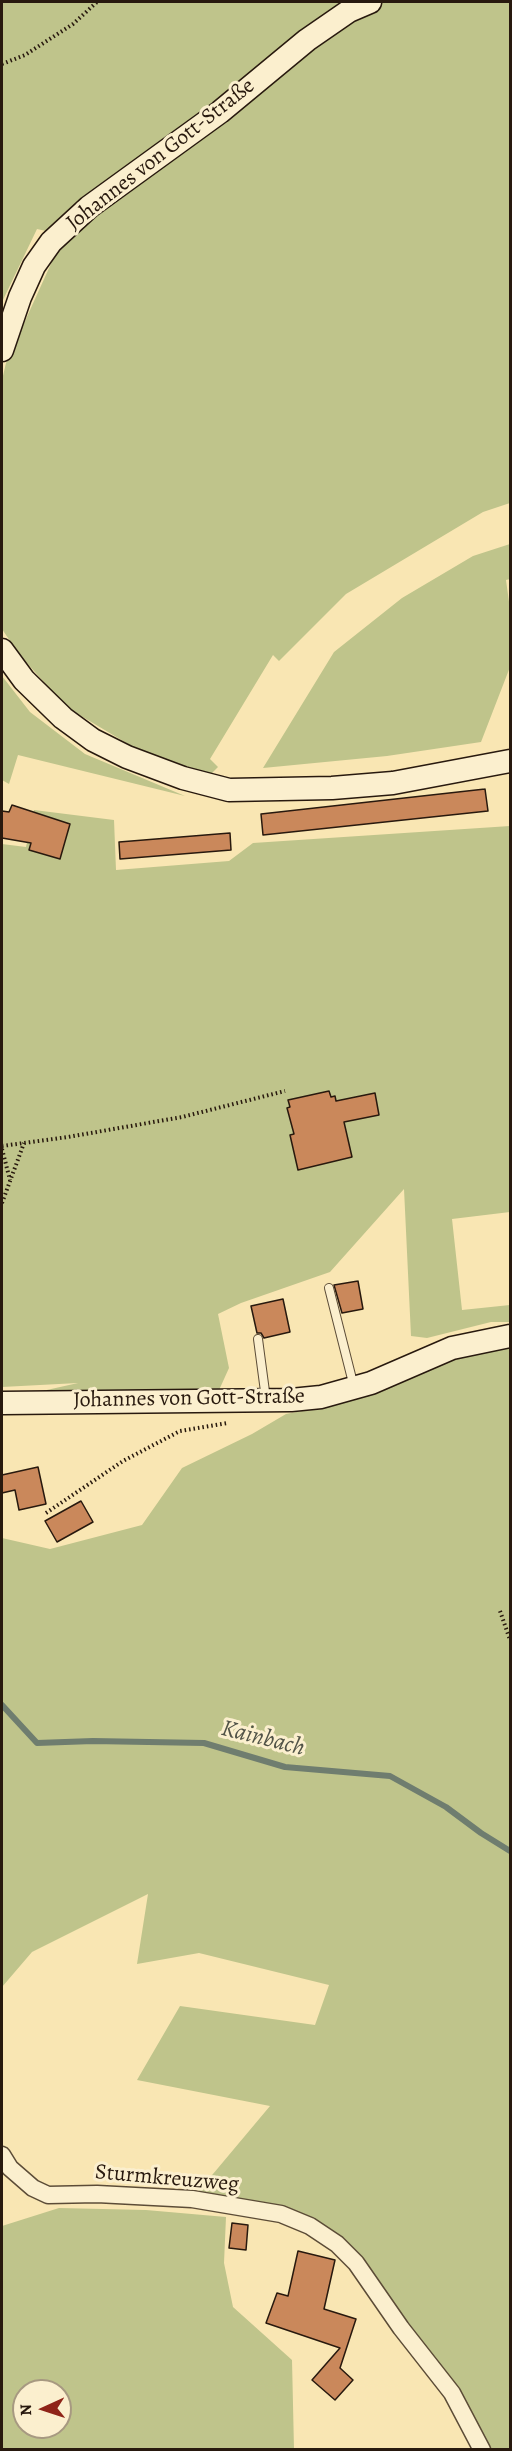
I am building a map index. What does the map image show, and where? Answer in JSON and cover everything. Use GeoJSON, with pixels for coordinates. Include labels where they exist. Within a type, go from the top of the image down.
{"type":"FeatureCollection","features":[{"type":"Feature","properties":{"kind":"street","name":"Johannes von Gott-Straße"},"geometry":{"type":"LineString","coordinates":[[2,350],[34,266],[51,242],[89,207],[220,112],[307,40],[349,11],[370,2]]}},
{"type":"Feature","properties":{"kind":"street"},"geometry":{"type":"LineString","coordinates":[[2,650],[24,680],[63,718],[93,740],[127,757],[183,778],[229,790],[332,788],[393,783],[510,761]]}},
{"type":"Feature","properties":{"kind":"street","name":"Johannes von Gott-Straße"},"geometry":{"type":"LineString","coordinates":[[2,1403],[266,1400],[321,1397],[371,1383],[452,1348],[510,1336]]}},
{"type":"Feature","properties":{"kind":"street","name":"Sturmkreuzweg"},"geometry":{"type":"LineString","coordinates":[[2,2155],[10,2168],[33,2188],[48,2195],[97,2194],[192,2199],[281,2214],[310,2226],[337,2244],[356,2263],[400,2328],[453,2394],[482,2450]]}},
{"type":"Feature","properties":{"kind":"lane"},"geometry":{"type":"LineString","coordinates":[[329,1288],[354,1387]]}},
{"type":"Feature","properties":{"kind":"lane"},"geometry":{"type":"LineString","coordinates":[[258,1339],[266,1400]]}},
{"type":"Feature","properties":{"kind":"path"},"geometry":{"type":"LineString","coordinates":[[2,64],[25,55],[44,43],[73,24],[97,2]]}},
{"type":"Feature","properties":{"kind":"path"},"geometry":{"type":"LineString","coordinates":[[10,1181],[2,1148],[182,1117],[285,1091]]}},
{"type":"Feature","properties":{"kind":"path"},"geometry":{"type":"LineString","coordinates":[[2,1203],[24,1143]]}},
{"type":"Feature","properties":{"kind":"path"},"geometry":{"type":"LineString","coordinates":[[46,1514],[123,1461],[180,1431],[233,1422]]}},
{"type":"Feature","properties":{"kind":"path"},"geometry":{"type":"LineString","coordinates":[[500,1611],[510,1640]]}},
{"type":"Feature","properties":{"kind":"green space"},"geometry":{"type":"Polygon","coordinates":[[[2,2],[510,2],[510,503],[483,512],[346,594],[279,661],[273,655],[210,759],[218,767],[210,775],[140,751],[66,707],[18,653],[2,629],[2,380],[6,363],[64,235],[37,229],[2,302],[2,2]]]}},
{"type":"Feature","properties":{"kind":"green space"},"geometry":{"type":"Polygon","coordinates":[[[510,544],[510,579],[506,580],[510,609],[510,667],[481,742],[387,756],[263,768],[334,652],[402,598],[473,556],[510,544]]]}},
{"type":"Feature","properties":{"kind":"green space"},"geometry":{"type":"Polygon","coordinates":[[[2,676],[30,712],[85,754],[185,796],[18,755],[9,784],[2,780],[2,676]]]}},
{"type":"Feature","properties":{"kind":"green space"},"geometry":{"type":"Polygon","coordinates":[[[34,810],[114,820],[116,870],[229,861],[253,843],[510,826],[510,1212],[452,1219],[462,1310],[510,1305],[510,1322],[491,1322],[427,1338],[411,1336],[404,1189],[330,1272],[241,1303],[218,1314],[229,1368],[215,1399],[2,1400],[78,1383],[2,1387],[2,844],[26,847],[34,810]],[[331,1097],[288,1100],[290,1107],[287,1108],[294,1134],[290,1135],[298,1170],[352,1157],[346,1130],[343,1130],[331,1097]]]}},
{"type":"Feature","properties":{"kind":"green space"},"geometry":{"type":"Polygon","coordinates":[[[510,1344],[510,2449],[482,2449],[371,2285],[310,2226],[192,2199],[270,2106],[137,2080],[180,2006],[315,2025],[329,1985],[199,1953],[137,1964],[148,1894],[32,1952],[2,1987],[2,1538],[50,1549],[142,1525],[182,1468],[252,1434],[286,1414],[343,1403],[454,1355],[510,1344]]]}},
{"type":"Feature","properties":{"kind":"green space"},"geometry":{"type":"Polygon","coordinates":[[[59,2208],[146,2210],[226,2217],[224,2263],[233,2307],[292,2360],[294,2449],[2,2449],[2,2226],[59,2208]]]}},
{"type":"Feature","properties":{"kind":"building"},"geometry":{"type":"Polygon","coordinates":[[[485,789],[488,811],[263,835],[261,814],[485,789]]]}},
{"type":"Feature","properties":{"kind":"building"},"geometry":{"type":"Polygon","coordinates":[[[12,805],[70,824],[60,859],[29,850],[31,843],[2,838],[2,811],[9,812],[12,805]]]}},
{"type":"Feature","properties":{"kind":"building"},"geometry":{"type":"Polygon","coordinates":[[[230,833],[231,850],[120,859],[119,842],[230,833]]]}},
{"type":"Feature","properties":{"kind":"building"},"geometry":{"type":"Polygon","coordinates":[[[329,1091],[331,1097],[335,1096],[336,1101],[375,1093],[379,1115],[344,1122],[352,1157],[298,1170],[290,1135],[294,1134],[287,1108],[290,1107],[288,1100],[329,1091]]]}},
{"type":"Feature","properties":{"kind":"building"},"geometry":{"type":"Polygon","coordinates":[[[358,1281],[363,1309],[342,1313],[334,1285],[358,1281]]]}},
{"type":"Feature","properties":{"kind":"building"},"geometry":{"type":"Polygon","coordinates":[[[283,1299],[290,1332],[264,1338],[261,1333],[257,1333],[251,1306],[283,1299]]]}},
{"type":"Feature","properties":{"kind":"building"},"geometry":{"type":"Polygon","coordinates":[[[38,1467],[46,1504],[19,1510],[15,1490],[2,1493],[2,1475],[38,1467]]]}},
{"type":"Feature","properties":{"kind":"building"},"geometry":{"type":"Polygon","coordinates":[[[81,1501],[93,1522],[57,1542],[45,1521],[81,1501]]]}},
{"type":"Feature","properties":{"kind":"building"},"geometry":{"type":"Polygon","coordinates":[[[232,2223],[248,2225],[246,2250],[229,2248],[232,2223]]]}},
{"type":"Feature","properties":{"kind":"building"},"geometry":{"type":"Polygon","coordinates":[[[298,2251],[335,2260],[324,2309],[356,2319],[340,2368],[353,2380],[335,2400],[312,2380],[340,2348],[266,2323],[277,2293],[288,2296],[298,2251]]]}},
{"type":"Feature","properties":{"kind":"waterway","name":"Kainbach"},"geometry":{"type":"LineString","coordinates":[[2,1705],[37,1743],[93,1741],[204,1743],[285,1767],[390,1776],[446,1807],[510,1851]]}}]}
